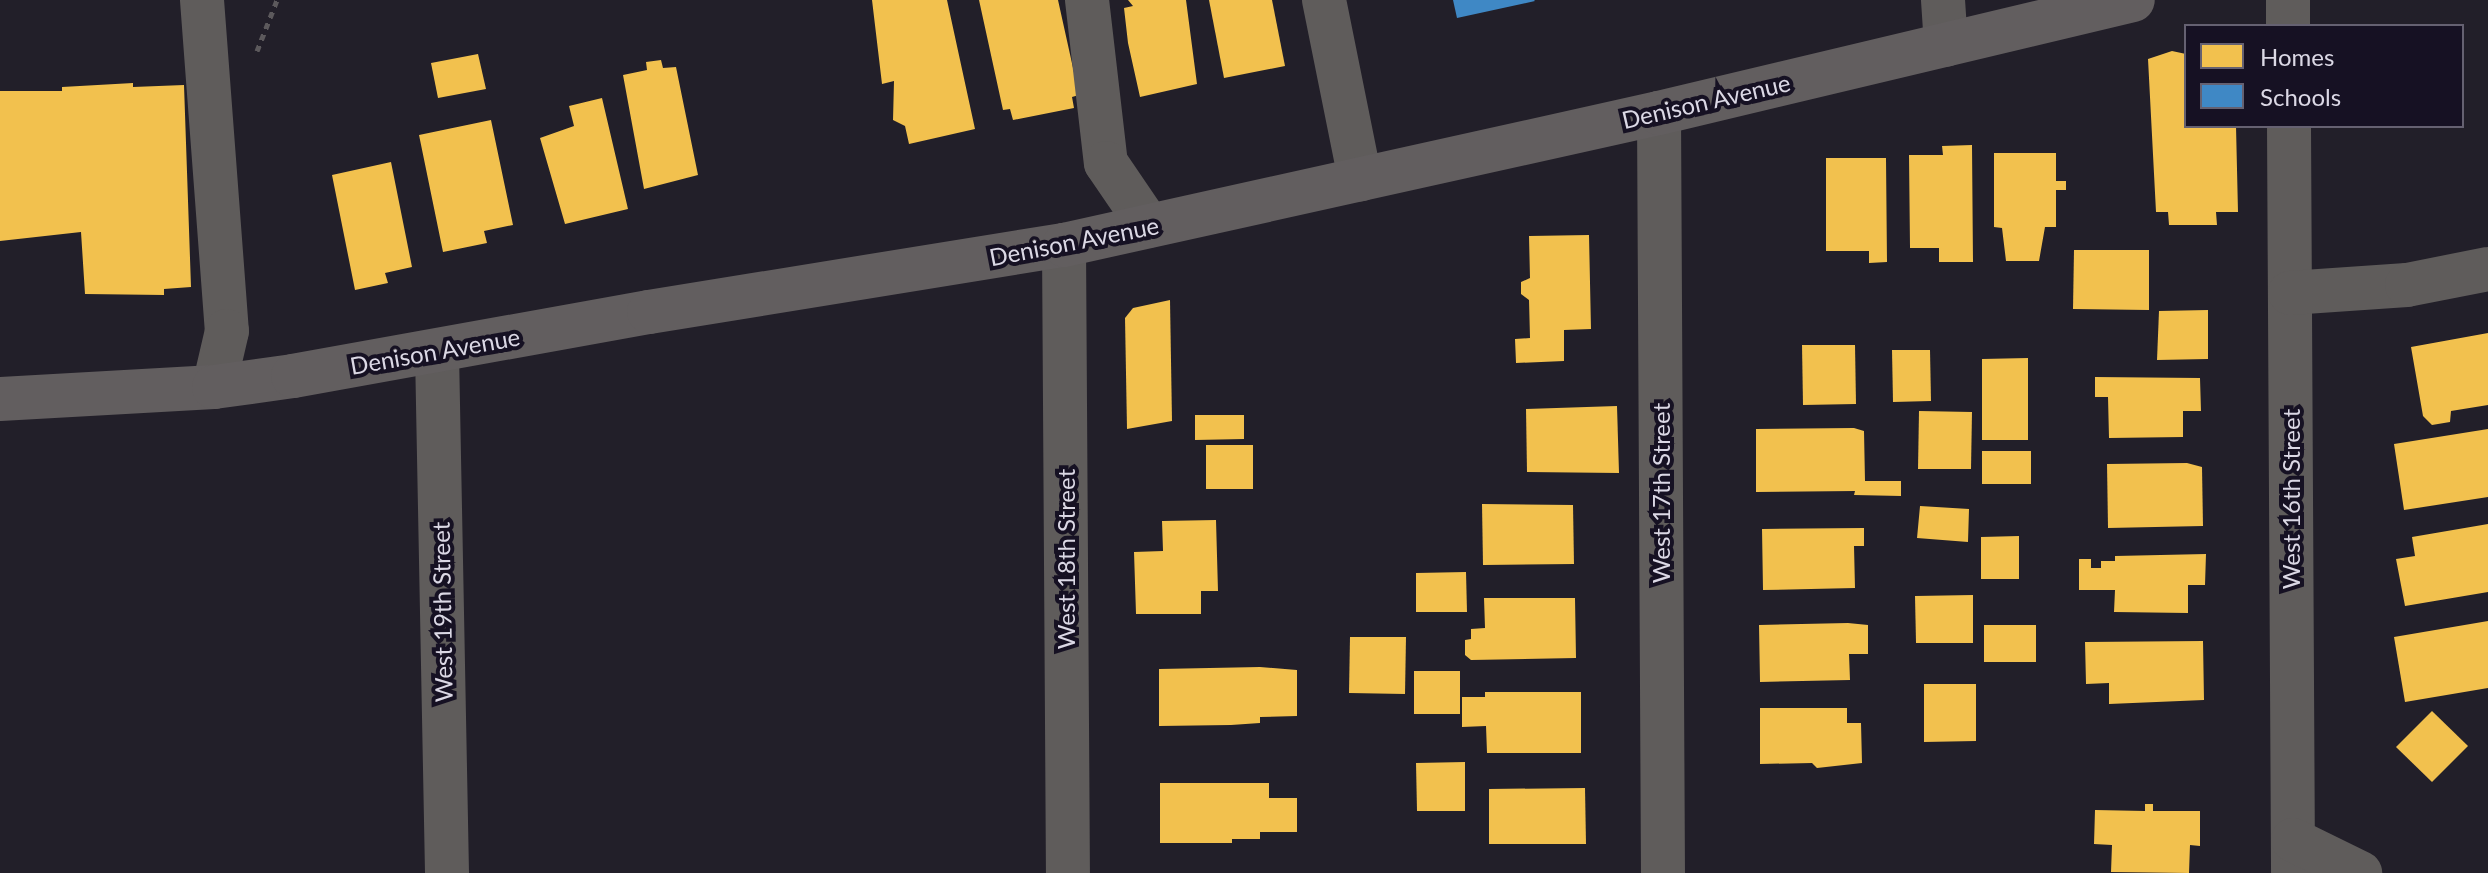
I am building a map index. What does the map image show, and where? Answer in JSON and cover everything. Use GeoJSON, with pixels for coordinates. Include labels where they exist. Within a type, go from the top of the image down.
{"type":"FeatureCollection","features":[{"type":"Feature","properties":{"kind":"main road","name":"Denison Avenue"},"geometry":{"type":"LineString","coordinates":[[0,399],[214,387],[1064,245],[1659,113],[2133,0]]}},
{"type":"Feature","properties":{"kind":"street"},"geometry":{"type":"LineString","coordinates":[[202,0],[227,331],[214,387]]}},
{"type":"Feature","properties":{"kind":"street"},"geometry":{"type":"LineString","coordinates":[[1087,0],[1106,163],[1149,226]]}},
{"type":"Feature","properties":{"kind":"street"},"geometry":{"type":"LineString","coordinates":[[1324,0],[1360,179]]}},
{"type":"Feature","properties":{"kind":"street"},"geometry":{"type":"LineString","coordinates":[[1943,0],[1946,45]]}},
{"type":"Feature","properties":{"kind":"street"},"geometry":{"type":"LineString","coordinates":[[2288,0],[2288,24]]}},
{"type":"Feature","properties":{"kind":"street","name":"West 17th Street"},"geometry":{"type":"LineString","coordinates":[[1659,113],[1663,873]]}},
{"type":"Feature","properties":{"kind":"street","name":"West 16th Street"},"geometry":{"type":"LineString","coordinates":[[2289,128],[2293,857]]}},
{"type":"Feature","properties":{"kind":"street","name":"West 18th Street"},"geometry":{"type":"LineString","coordinates":[[1064,245],[1068,873]]}},
{"type":"Feature","properties":{"kind":"street"},"geometry":{"type":"LineString","coordinates":[[2290,293],[2407,285],[2488,269]]}},
{"type":"Feature","properties":{"kind":"street","name":"West 19th Street"},"geometry":{"type":"LineString","coordinates":[[437,352],[447,873]]}},
{"type":"Feature","properties":{"kind":"street"},"geometry":{"type":"LineString","coordinates":[[2293,857],[2360,873]]}},
{"type":"Feature","properties":{"kind":"building: Homes"},"geometry":{"type":"Polygon","coordinates":[[[872,0],[947,0],[975,129],[909,144],[905,126],[893,120],[894,81],[882,84],[872,0]]]}},
{"type":"Feature","properties":{"kind":"building: Homes"},"geometry":{"type":"Polygon","coordinates":[[[979,0],[1058,0],[1079,95],[1072,97],[1074,108],[1013,120],[1010,109],[1003,110],[979,0]]]}},
{"type":"Feature","properties":{"kind":"building: Homes"},"geometry":{"type":"Polygon","coordinates":[[[1128,0],[1186,0],[1197,84],[1140,97],[1128,43],[1124,8],[1133,6],[1128,0]]]}},
{"type":"Feature","properties":{"kind":"building: Homes"},"geometry":{"type":"Polygon","coordinates":[[[1209,0],[1272,0],[1285,66],[1224,78],[1209,0]]]}},
{"type":"Feature","properties":{"kind":"building: Homes"},"geometry":{"type":"Polygon","coordinates":[[[2172,51],[2184,54],[2184,128],[2236,128],[2238,212],[2216,212],[2217,225],[2169,225],[2168,212],[2156,212],[2148,59],[2172,51]]]}},
{"type":"Feature","properties":{"kind":"building: Homes"},"geometry":{"type":"Polygon","coordinates":[[[478,54],[486,89],[438,98],[431,63],[478,54]]]}},
{"type":"Feature","properties":{"kind":"building: Homes"},"geometry":{"type":"Polygon","coordinates":[[[661,60],[663,68],[676,67],[698,175],[644,189],[623,75],[647,70],[646,62],[661,60]]]}},
{"type":"Feature","properties":{"kind":"building: Homes"},"geometry":{"type":"Polygon","coordinates":[[[133,83],[133,87],[184,85],[191,287],[164,289],[164,295],[85,294],[81,232],[0,241],[0,91],[62,91],[62,87],[133,83]]]}},
{"type":"Feature","properties":{"kind":"building: Homes"},"geometry":{"type":"Polygon","coordinates":[[[602,98],[628,209],[565,224],[540,138],[574,126],[569,106],[602,98]]]}},
{"type":"Feature","properties":{"kind":"building: Homes"},"geometry":{"type":"Polygon","coordinates":[[[491,120],[513,225],[484,231],[487,243],[443,252],[419,135],[491,120]]]}},
{"type":"Feature","properties":{"kind":"building: Homes"},"geometry":{"type":"Polygon","coordinates":[[[1972,145],[1973,262],[1939,262],[1939,248],[1910,248],[1909,155],[1943,155],[1942,146],[1972,145]]]}},
{"type":"Feature","properties":{"kind":"building: Homes"},"geometry":{"type":"Polygon","coordinates":[[[1994,153],[2056,153],[2056,181],[2066,181],[2066,190],[2056,190],[2056,227],[2045,227],[2039,261],[2006,261],[2002,228],[1994,227],[1994,153]]]}},
{"type":"Feature","properties":{"kind":"building: Homes"},"geometry":{"type":"Polygon","coordinates":[[[1826,158],[1886,158],[1887,262],[1869,263],[1869,251],[1826,251],[1826,158]]]}},
{"type":"Feature","properties":{"kind":"building: Homes"},"geometry":{"type":"Polygon","coordinates":[[[391,162],[412,267],[385,273],[388,283],[355,290],[332,175],[391,162]]]}},
{"type":"Feature","properties":{"kind":"building: Homes"},"geometry":{"type":"Polygon","coordinates":[[[1589,235],[1591,329],[1564,330],[1564,361],[1516,363],[1515,339],[1530,338],[1529,300],[1521,294],[1521,282],[1530,278],[1529,236],[1589,235]]]}},
{"type":"Feature","properties":{"kind":"building: Homes"},"geometry":{"type":"Polygon","coordinates":[[[2074,250],[2149,250],[2149,310],[2073,309],[2074,250]]]}},
{"type":"Feature","properties":{"kind":"building: Homes"},"geometry":{"type":"Polygon","coordinates":[[[1170,300],[1172,421],[1127,429],[1125,318],[1133,308],[1170,300]]]}},
{"type":"Feature","properties":{"kind":"building: Homes"},"geometry":{"type":"Polygon","coordinates":[[[2208,310],[2208,359],[2157,360],[2159,311],[2208,310]]]}},
{"type":"Feature","properties":{"kind":"building: Homes"},"geometry":{"type":"Polygon","coordinates":[[[2488,333],[2488,405],[2451,411],[2450,422],[2432,425],[2423,416],[2411,347],[2488,333]]]}},
{"type":"Feature","properties":{"kind":"building: Homes"},"geometry":{"type":"Polygon","coordinates":[[[1802,345],[1855,345],[1856,404],[1803,405],[1802,345]]]}},
{"type":"Feature","properties":{"kind":"building: Homes"},"geometry":{"type":"Polygon","coordinates":[[[1892,350],[1930,350],[1931,401],[1893,402],[1892,350]]]}},
{"type":"Feature","properties":{"kind":"building: Homes"},"geometry":{"type":"Polygon","coordinates":[[[2028,358],[2028,440],[1982,440],[1982,359],[2028,358]]]}},
{"type":"Feature","properties":{"kind":"building: Homes"},"geometry":{"type":"Polygon","coordinates":[[[2095,377],[2200,378],[2201,411],[2183,411],[2183,437],[2109,438],[2108,397],[2095,397],[2095,377]]]}},
{"type":"Feature","properties":{"kind":"building: Homes"},"geometry":{"type":"Polygon","coordinates":[[[1617,406],[1619,473],[1527,472],[1526,409],[1617,406]]]}},
{"type":"Feature","properties":{"kind":"building: Homes"},"geometry":{"type":"Polygon","coordinates":[[[1919,411],[1972,412],[1971,469],[1918,469],[1919,411]]]}},
{"type":"Feature","properties":{"kind":"building: Homes"},"geometry":{"type":"Polygon","coordinates":[[[1195,415],[1244,415],[1244,439],[1195,440],[1195,415]]]}},
{"type":"Feature","properties":{"kind":"building: Homes"},"geometry":{"type":"Polygon","coordinates":[[[1854,428],[1864,431],[1865,481],[1901,481],[1901,496],[1854,495],[1855,491],[1756,492],[1756,429],[1854,428]]]}},
{"type":"Feature","properties":{"kind":"building: Homes"},"geometry":{"type":"Polygon","coordinates":[[[2488,429],[2488,497],[2404,510],[2394,444],[2488,429]]]}},
{"type":"Feature","properties":{"kind":"building: Homes"},"geometry":{"type":"Polygon","coordinates":[[[1206,445],[1253,445],[1253,489],[1206,489],[1206,445]]]}},
{"type":"Feature","properties":{"kind":"building: Homes"},"geometry":{"type":"Polygon","coordinates":[[[1982,451],[2031,451],[2031,484],[1982,484],[1982,451]]]}},
{"type":"Feature","properties":{"kind":"building: Homes"},"geometry":{"type":"Polygon","coordinates":[[[2187,463],[2202,467],[2203,526],[2108,528],[2107,464],[2187,463]]]}},
{"type":"Feature","properties":{"kind":"building: Homes"},"geometry":{"type":"Polygon","coordinates":[[[1482,504],[1573,505],[1574,564],[1483,565],[1482,504]]]}},
{"type":"Feature","properties":{"kind":"building: Homes"},"geometry":{"type":"Polygon","coordinates":[[[1920,506],[1969,509],[1968,542],[1917,538],[1920,506]]]}},
{"type":"Feature","properties":{"kind":"building: Homes"},"geometry":{"type":"Polygon","coordinates":[[[1216,520],[1218,591],[1201,591],[1201,614],[1136,614],[1134,552],[1163,551],[1162,521],[1216,520]]]}},
{"type":"Feature","properties":{"kind":"building: Homes"},"geometry":{"type":"Polygon","coordinates":[[[2488,524],[2488,592],[2405,606],[2396,559],[2415,556],[2412,537],[2488,524]]]}},
{"type":"Feature","properties":{"kind":"building: Homes"},"geometry":{"type":"Polygon","coordinates":[[[1864,528],[1864,546],[1854,546],[1855,588],[1763,590],[1762,529],[1864,528]]]}},
{"type":"Feature","properties":{"kind":"building: Homes"},"geometry":{"type":"Polygon","coordinates":[[[2019,536],[2019,579],[1981,579],[1981,537],[2019,536]]]}},
{"type":"Feature","properties":{"kind":"building: Homes"},"geometry":{"type":"Polygon","coordinates":[[[2206,554],[2205,585],[2188,585],[2188,613],[2114,612],[2115,590],[2079,590],[2079,559],[2091,559],[2091,568],[2101,568],[2101,561],[2115,561],[2115,556],[2206,554]]]}},
{"type":"Feature","properties":{"kind":"building: Homes"},"geometry":{"type":"Polygon","coordinates":[[[1466,572],[1467,612],[1416,612],[1416,573],[1466,572]]]}},
{"type":"Feature","properties":{"kind":"building: Homes"},"geometry":{"type":"Polygon","coordinates":[[[1973,595],[1973,643],[1916,643],[1915,596],[1973,595]]]}},
{"type":"Feature","properties":{"kind":"building: Homes"},"geometry":{"type":"Polygon","coordinates":[[[1484,598],[1575,598],[1576,658],[1471,660],[1465,655],[1465,640],[1471,639],[1471,629],[1485,628],[1484,598]]]}},
{"type":"Feature","properties":{"kind":"building: Homes"},"geometry":{"type":"Polygon","coordinates":[[[2488,621],[2488,688],[2405,702],[2394,637],[2488,621]]]}},
{"type":"Feature","properties":{"kind":"building: Homes"},"geometry":{"type":"Polygon","coordinates":[[[1759,625],[1868,625],[1868,654],[1849,654],[1850,680],[1760,682],[1759,625]]]}},
{"type":"Feature","properties":{"kind":"building: Homes"},"geometry":{"type":"Polygon","coordinates":[[[1984,625],[2036,625],[2036,662],[1984,662],[1984,625]]]}},
{"type":"Feature","properties":{"kind":"building: Homes"},"geometry":{"type":"Polygon","coordinates":[[[1350,637],[1406,637],[1405,694],[1349,693],[1350,637]]]}},
{"type":"Feature","properties":{"kind":"building: Homes"},"geometry":{"type":"Polygon","coordinates":[[[2203,641],[2204,700],[2109,704],[2109,683],[2086,684],[2085,642],[2203,641]]]}},
{"type":"Feature","properties":{"kind":"building: Homes"},"geometry":{"type":"Polygon","coordinates":[[[1260,667],[1297,670],[1297,716],[1260,717],[1260,723],[1159,726],[1159,669],[1260,667]]]}},
{"type":"Feature","properties":{"kind":"building: Homes"},"geometry":{"type":"Polygon","coordinates":[[[1414,671],[1460,671],[1460,714],[1414,714],[1414,671]]]}},
{"type":"Feature","properties":{"kind":"building: Homes"},"geometry":{"type":"Polygon","coordinates":[[[1924,684],[1976,684],[1976,741],[1924,742],[1924,684]]]}},
{"type":"Feature","properties":{"kind":"building: Homes"},"geometry":{"type":"Polygon","coordinates":[[[1485,692],[1581,692],[1581,753],[1487,753],[1486,726],[1462,727],[1462,697],[1485,697],[1485,692]]]}},
{"type":"Feature","properties":{"kind":"building: Homes"},"geometry":{"type":"Polygon","coordinates":[[[1760,708],[1847,708],[1847,723],[1861,723],[1862,763],[1817,768],[1812,763],[1760,764],[1760,708]]]}},
{"type":"Feature","properties":{"kind":"building: Homes"},"geometry":{"type":"Polygon","coordinates":[[[2432,711],[2468,746],[2432,782],[2396,747],[2432,711]]]}},
{"type":"Feature","properties":{"kind":"building: Homes"},"geometry":{"type":"Polygon","coordinates":[[[1465,762],[1465,811],[1417,811],[1416,763],[1465,762]]]}},
{"type":"Feature","properties":{"kind":"building: Homes"},"geometry":{"type":"Polygon","coordinates":[[[1160,783],[1269,783],[1269,798],[1297,798],[1297,832],[1260,832],[1260,839],[1232,839],[1232,843],[1160,843],[1160,783]]]}},
{"type":"Feature","properties":{"kind":"building: Homes"},"geometry":{"type":"Polygon","coordinates":[[[1585,788],[1586,844],[1489,844],[1489,789],[1585,788]]]}},
{"type":"Feature","properties":{"kind":"building: Homes"},"geometry":{"type":"Polygon","coordinates":[[[2145,804],[2153,804],[2153,811],[2200,811],[2200,846],[2190,845],[2189,873],[2111,872],[2112,845],[2094,844],[2095,810],[2145,811],[2145,804]]]}},
{"type":"Feature","properties":{"kind":"building: Schools"},"geometry":{"type":"Polygon","coordinates":[[[1453,0],[1534,0],[1535,1],[1457,18],[1453,0]]]}}]}
